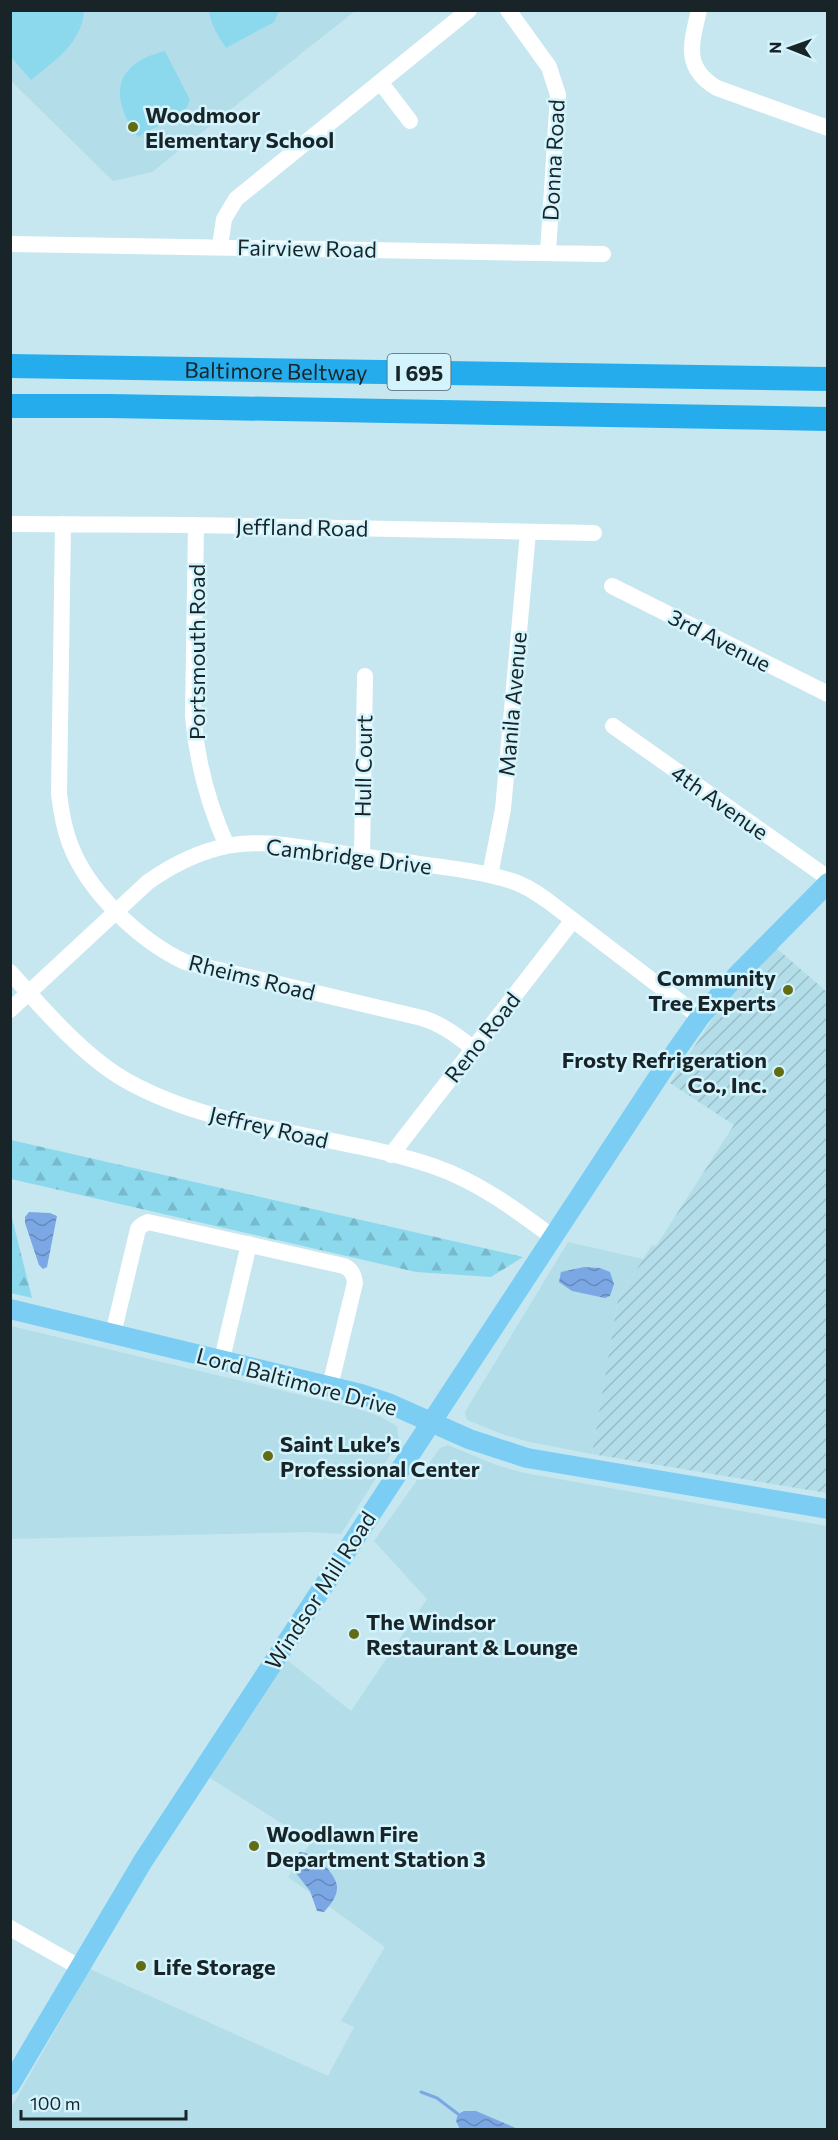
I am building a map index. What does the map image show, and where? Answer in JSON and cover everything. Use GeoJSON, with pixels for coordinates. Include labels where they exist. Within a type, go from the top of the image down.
{"type":"FeatureCollection","features":[{"type":"Feature","properties":{"kind":"highway","name":"Baltimore Beltway"},"geometry":{"type":"LineString","coordinates":[[10,366],[828,379]]}},
{"type":"Feature","properties":{"kind":"highway","name":"Baltimore Beltway"},"geometry":{"type":"LineString","coordinates":[[10,406],[828,419]]}},
{"type":"Feature","properties":{"kind":"main road","name":"Windsor Mill Road"},"geometry":{"type":"LineString","coordinates":[[10,2085],[143,1861],[666,1065],[700,1017],[737,975],[828,883]]}},
{"type":"Feature","properties":{"kind":"main road","name":"Lord Baltimore Drive"},"geometry":{"type":"LineString","coordinates":[[10,1309],[330,1386],[388,1403],[490,1447],[526,1458],[828,1509]]}},
{"type":"Feature","properties":{"kind":"street"},"geometry":{"type":"LineString","coordinates":[[220,246],[224,219],[236,199],[469,10]]}},
{"type":"Feature","properties":{"kind":"street","name":"Donna Road"},"geometry":{"type":"LineString","coordinates":[[508,10],[549,67],[558,95],[548,252]]}},
{"type":"Feature","properties":{"kind":"street"},"geometry":{"type":"LineString","coordinates":[[699,10],[691,53],[698,72],[706,81],[717,88],[828,128]]}},
{"type":"Feature","properties":{"kind":"street"},"geometry":{"type":"LineString","coordinates":[[381,83],[410,121]]}},
{"type":"Feature","properties":{"kind":"street","name":"Fairview Road"},"geometry":{"type":"LineString","coordinates":[[10,244],[603,254]]}},
{"type":"Feature","properties":{"kind":"street","name":"Jeffland Road"},"geometry":{"type":"LineString","coordinates":[[10,524],[594,532]]}},
{"type":"Feature","properties":{"kind":"street","name":"Rheims Road"},"geometry":{"type":"LineString","coordinates":[[63,524],[59,794],[62,819],[70,845],[82,868],[117,911],[151,942],[185,962],[422,1018],[450,1030],[473,1048]]}},
{"type":"Feature","properties":{"kind":"street","name":"Portsmouth Road"},"geometry":{"type":"LineString","coordinates":[[196,525],[193,717],[195,744],[206,794],[227,846]]}},
{"type":"Feature","properties":{"kind":"street","name":"Manila Avenue"},"geometry":{"type":"LineString","coordinates":[[490,875],[503,809],[528,532]]}},
{"type":"Feature","properties":{"kind":"street","name":"3rd Avenue"},"geometry":{"type":"LineString","coordinates":[[612,586],[828,694]]}},
{"type":"Feature","properties":{"kind":"street","name":"Hull Court"},"geometry":{"type":"LineString","coordinates":[[362,856],[365,676]]}},
{"type":"Feature","properties":{"kind":"street","name":"4th Avenue"},"geometry":{"type":"LineString","coordinates":[[613,726],[828,878]]}},
{"type":"Feature","properties":{"kind":"street","name":"Cambridge Drive"},"geometry":{"type":"LineString","coordinates":[[10,1010],[148,882],[165,870],[194,856],[227,846],[250,843],[362,856],[490,875],[515,882],[531,889],[700,1017]]}},
{"type":"Feature","properties":{"kind":"street","name":"Reno Road"},"geometry":{"type":"LineString","coordinates":[[391,1155],[573,920]]}},
{"type":"Feature","properties":{"kind":"street","name":"Jeffrey Road"},"geometry":{"type":"LineString","coordinates":[[10,972],[100,1062],[124,1079],[150,1093],[202,1113],[431,1166],[482,1188],[554,1238]]}},
{"type":"Feature","properties":{"kind":"street"},"geometry":{"type":"LineString","coordinates":[[113,1334],[138,1229],[148,1222],[344,1266],[350,1269],[355,1283],[330,1386]]}},
{"type":"Feature","properties":{"kind":"street"},"geometry":{"type":"LineString","coordinates":[[222,1359],[249,1244]]}},
{"type":"Feature","properties":{"kind":"street"},"geometry":{"type":"LineString","coordinates":[[10,1928],[79,1967]]}},
{"type":"Feature","properties":{"kind":"shaded area","name":"Woodmoor Elementary School"},"geometry":{"type":"Polygon","coordinates":[[[10,11],[355,11],[152,172],[113,181],[11,81],[10,11]]]}},
{"type":"Feature","properties":{"kind":"shaded area"},"geometry":{"type":"Polygon","coordinates":[[[774,946],[827,992],[827,1493],[592,1454],[618,1299],[652,1245],[656,1246],[734,1125],[670,1083],[716,1014],[774,946]]]}},
{"type":"Feature","properties":{"kind":"shaded area"},"geometry":{"type":"Polygon","coordinates":[[[568,1242],[643,1259],[618,1299],[592,1454],[505,1435],[467,1420],[465,1412],[568,1242]]]}},
{"type":"Feature","properties":{"kind":"shaded area"},"geometry":{"type":"Polygon","coordinates":[[[11,1326],[355,1408],[379,1416],[397,1426],[399,1441],[341,1534],[311,1532],[11,1539],[11,1326]]]}},
{"type":"Feature","properties":{"kind":"shaded area"},"geometry":{"type":"Polygon","coordinates":[[[448,1445],[496,1465],[524,1473],[827,1526],[827,2129],[11,2130],[11,2108],[90,1969],[328,2076],[354,2027],[341,2021],[385,1947],[288,1877],[311,1842],[207,1776],[286,1659],[351,1711],[427,1599],[374,1541],[440,1448],[448,1445]]]}},
{"type":"Feature","properties":{"kind":"green space"},"geometry":{"type":"Polygon","coordinates":[[[279,10],[274,22],[226,48],[213,26],[209,11],[279,10]]]}},
{"type":"Feature","properties":{"kind":"green space"},"geometry":{"type":"Polygon","coordinates":[[[10,11],[84,11],[78,33],[72,42],[31,80],[11,57],[10,11]]]}},
{"type":"Feature","properties":{"kind":"green space"},"geometry":{"type":"Polygon","coordinates":[[[165,51],[190,100],[185,111],[138,137],[122,108],[121,84],[126,73],[135,64],[165,51]]]}},
{"type":"Feature","properties":{"kind":"green space"},"geometry":{"type":"Polygon","coordinates":[[[11,1140],[523,1257],[491,1277],[416,1272],[11,1179],[11,1140]]]}},
{"type":"Feature","properties":{"kind":"green space"},"geometry":{"type":"Polygon","coordinates":[[[11,1214],[32,1298],[11,1293],[11,1214]]]}},
{"type":"Feature","properties":{"kind":"water"},"geometry":{"type":"Polygon","coordinates":[[[29,1212],[50,1213],[57,1216],[47,1267],[43,1269],[39,1265],[25,1223],[25,1217],[29,1212]]]}},
{"type":"Feature","properties":{"kind":"water"},"geometry":{"type":"Polygon","coordinates":[[[584,1267],[600,1268],[610,1272],[614,1284],[610,1296],[605,1298],[572,1291],[559,1282],[561,1272],[584,1267]]]}},
{"type":"Feature","properties":{"kind":"water"},"geometry":{"type":"Polygon","coordinates":[[[300,1852],[311,1855],[328,1869],[337,1886],[333,1900],[324,1912],[317,1911],[310,1891],[292,1868],[293,1859],[300,1852]]]}},
{"type":"Feature","properties":{"kind":"water"},"geometry":{"type":"Polygon","coordinates":[[[464,2111],[476,2111],[518,2129],[460,2129],[456,2121],[458,2114],[464,2111]]]}},
{"type":"Feature","properties":{"kind":"waterway"},"geometry":{"type":"LineString","coordinates":[[421,2092],[437,2098],[458,2114]]}},
{"type":"Feature","properties":{"kind":"place","name":"Woodmoor Elementary School"},"geometry":{"type":"Point","coordinates":[133,127]}},
{"type":"Feature","properties":{"kind":"place","name":"Community Tree Experts"},"geometry":{"type":"Point","coordinates":[788,990]}},
{"type":"Feature","properties":{"kind":"place","name":"Frosty Refrigeration Co., Inc."},"geometry":{"type":"Point","coordinates":[779,1072]}},
{"type":"Feature","properties":{"kind":"place","name":"Saint Luke’s Professional Center"},"geometry":{"type":"Point","coordinates":[268,1456]}},
{"type":"Feature","properties":{"kind":"place","name":"The Windsor Restaurant & Lounge"},"geometry":{"type":"Point","coordinates":[354,1634]}},
{"type":"Feature","properties":{"kind":"place","name":"Woodlawn Fire Department Station 3"},"geometry":{"type":"Point","coordinates":[254,1846]}},
{"type":"Feature","properties":{"kind":"place","name":"Life Storage"},"geometry":{"type":"Point","coordinates":[141,1966]}}]}
